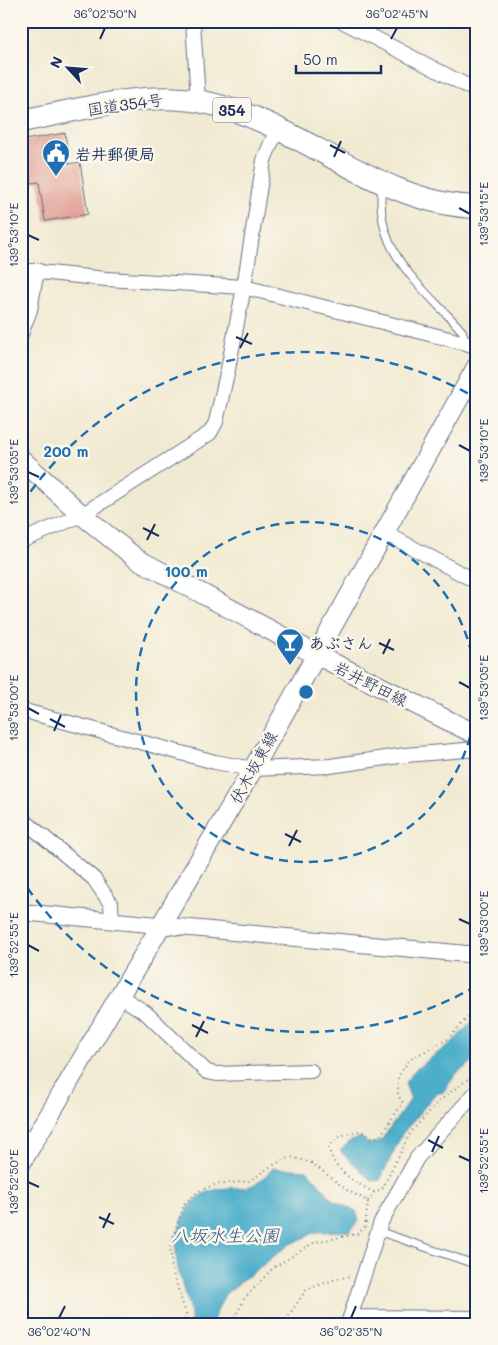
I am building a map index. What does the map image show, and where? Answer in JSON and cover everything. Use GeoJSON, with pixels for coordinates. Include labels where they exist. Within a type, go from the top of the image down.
{"type":"FeatureCollection","features":[{"type":"Feature","properties":{"kind":"highway","name":"国道354号"},"geometry":{"type":"LineString","coordinates":[[21,121],[139,100],[176,98],[198,101],[251,117],[382,182],[426,200],[477,207]]}},
{"type":"Feature","properties":{"kind":"main road","name":"伏木坂東線"},"geometry":{"type":"LineString","coordinates":[[21,1163],[26,1139],[161,926],[253,769],[315,654],[477,366]]}},
{"type":"Feature","properties":{"kind":"main road","name":"岩井野田線"},"geometry":{"type":"LineString","coordinates":[[21,460],[82,515],[144,563],[315,654],[476,747]]}},
{"type":"Feature","properties":{"kind":"street"},"geometry":{"type":"LineString","coordinates":[[193,21],[198,101]]}},
{"type":"Feature","properties":{"kind":"street"},"geometry":{"type":"LineString","coordinates":[[342,21],[477,92]]}},
{"type":"Feature","properties":{"kind":"street"},"geometry":{"type":"LineString","coordinates":[[21,541],[82,515],[210,433],[220,407],[244,287],[264,160],[276,129]]}},
{"type":"Feature","properties":{"kind":"street"},"geometry":{"type":"LineString","coordinates":[[21,270],[38,270],[106,278],[244,287],[472,345]]}},
{"type":"Feature","properties":{"kind":"street"},"geometry":{"type":"LineString","coordinates":[[21,334],[30,310],[38,270]]}},
{"type":"Feature","properties":{"kind":"street"},"geometry":{"type":"LineString","coordinates":[[383,532],[477,582]]}},
{"type":"Feature","properties":{"kind":"street"},"geometry":{"type":"LineString","coordinates":[[21,710],[215,762],[253,769],[330,766],[476,747]]}},
{"type":"Feature","properties":{"kind":"street"},"geometry":{"type":"LineString","coordinates":[[21,818],[94,879],[111,904],[112,921]]}},
{"type":"Feature","properties":{"kind":"street"},"geometry":{"type":"LineString","coordinates":[[21,912],[477,955]]}},
{"type":"Feature","properties":{"kind":"street"},"geometry":{"type":"LineString","coordinates":[[118,995],[146,1013],[207,1072],[218,1074],[310,1071]]}},
{"type":"Feature","properties":{"kind":"street"},"geometry":{"type":"LineString","coordinates":[[477,1091],[416,1158],[378,1230],[349,1320],[477,1318]]}},
{"type":"Feature","properties":{"kind":"lane"},"geometry":{"type":"LineString","coordinates":[[382,182],[380,200],[385,226],[395,256],[408,274],[462,331],[472,345]]}},
{"type":"Feature","properties":{"kind":"lane"},"geometry":{"type":"LineString","coordinates":[[378,1230],[477,1265]]}},
{"type":"Feature","properties":{"kind":"path"},"geometry":{"type":"LineString","coordinates":[[374,1192],[362,1186],[341,1170],[330,1155],[329,1148],[336,1139],[347,1133],[360,1131],[372,1138],[380,1136],[403,1103],[398,1095],[398,1077],[409,1060],[448,1039],[477,1007]]}},
{"type":"Feature","properties":{"kind":"path"},"geometry":{"type":"LineString","coordinates":[[232,1324],[244,1299],[273,1268],[315,1242],[357,1234],[365,1227],[368,1201],[374,1192],[382,1189],[411,1132],[425,1114],[477,1072]]}},
{"type":"Feature","properties":{"kind":"path"},"geometry":{"type":"LineString","coordinates":[[184,1324],[186,1314],[172,1270],[170,1246],[185,1203],[199,1191],[214,1185],[249,1181],[273,1165],[291,1157],[312,1163],[348,1191],[368,1201]]}},
{"type":"Feature","properties":{"kind":"path"},"geometry":{"type":"LineString","coordinates":[[283,1324],[306,1290],[336,1279],[363,1274]]}},
{"type":"Feature","properties":{"kind":"water"},"geometry":{"type":"Polygon","coordinates":[[[477,1016],[477,1059],[457,1073],[443,1092],[435,1094],[402,1134],[380,1180],[372,1181],[340,1151],[349,1142],[360,1137],[369,1144],[380,1142],[411,1099],[405,1083],[415,1070],[454,1041],[477,1016]]]}},
{"type":"Feature","properties":{"kind":"water","name":"八坂水生公園"},"geometry":{"type":"Polygon","coordinates":[[[273,1168],[307,1170],[334,1201],[356,1211],[359,1221],[350,1231],[316,1232],[290,1244],[225,1294],[211,1324],[191,1324],[191,1314],[176,1258],[178,1232],[185,1214],[203,1194],[222,1189],[249,1187],[263,1178],[273,1168]]]}},
{"type":"Feature","properties":{"kind":"building"},"geometry":{"type":"Polygon","coordinates":[[[65,133],[69,164],[80,162],[88,214],[45,221],[39,182],[31,183],[24,140],[65,133]]]}},
{"type":"Feature","properties":{"kind":"place","name":"岩井郵便局"},"geometry":{"type":"Point","coordinates":[56,177]}},
{"type":"Feature","properties":{"kind":"place","name":"あぶさん"},"geometry":{"type":"Point","coordinates":[290,666]}}]}
